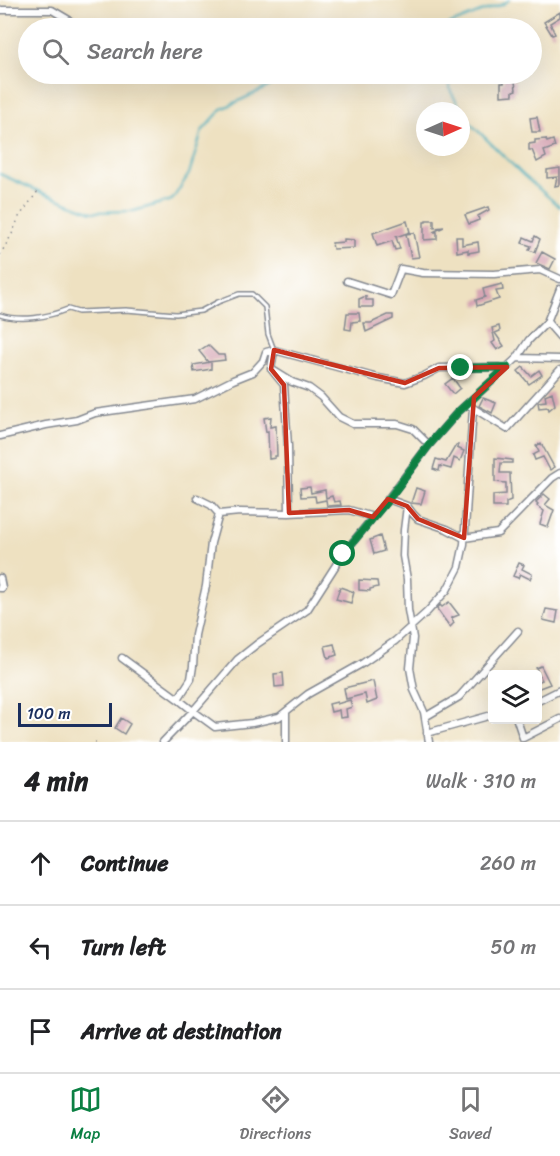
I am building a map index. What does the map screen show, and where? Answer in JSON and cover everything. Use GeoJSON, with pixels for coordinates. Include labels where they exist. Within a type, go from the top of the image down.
{"type":"FeatureCollection","features":[{"type":"Feature","properties":{"kind":"street"},"geometry":{"type":"LineString","coordinates":[[0,10],[52,10],[66,18]]}},
{"type":"Feature","properties":{"kind":"street"},"geometry":{"type":"LineString","coordinates":[[347,281],[391,295],[401,269],[423,273],[494,274],[540,270],[560,279]]}},
{"type":"Feature","properties":{"kind":"street"},"geometry":{"type":"LineString","coordinates":[[163,742],[238,659],[307,610],[343,554],[388,500],[429,445],[466,404],[517,358],[529,340],[548,322],[560,289]]}},
{"type":"Feature","properties":{"kind":"street"},"geometry":{"type":"LineString","coordinates":[[548,322],[560,337]]}},
{"type":"Feature","properties":{"kind":"street"},"geometry":{"type":"LineString","coordinates":[[0,436],[77,420],[95,413],[195,399],[253,372],[263,361],[266,352],[274,350],[405,383],[439,368],[507,367]]}},
{"type":"Feature","properties":{"kind":"street"},"geometry":{"type":"LineString","coordinates":[[274,350],[271,369],[284,385],[288,446],[288,513]]}},
{"type":"Feature","properties":{"kind":"street"},"geometry":{"type":"LineString","coordinates":[[517,358],[560,359]]}},
{"type":"Feature","properties":{"kind":"street"},"geometry":{"type":"LineString","coordinates":[[271,369],[292,382],[309,388],[321,397],[339,417],[353,424],[397,424],[413,429],[429,445]]}},
{"type":"Feature","properties":{"kind":"street"},"geometry":{"type":"LineString","coordinates":[[466,404],[507,429],[560,370]]}},
{"type":"Feature","properties":{"kind":"street"},"geometry":{"type":"LineString","coordinates":[[122,658],[215,727],[279,717],[308,694],[363,663],[387,646],[427,612],[447,590],[459,567],[464,538],[473,408]]}},
{"type":"Feature","properties":{"kind":"street"},"geometry":{"type":"LineString","coordinates":[[388,500],[407,506],[418,519],[447,529],[464,538],[498,533],[552,478],[560,473]]}},
{"type":"Feature","properties":{"kind":"street"},"geometry":{"type":"LineString","coordinates":[[197,498],[211,505],[219,514]]}},
{"type":"Feature","properties":{"kind":"street"},"geometry":{"type":"LineString","coordinates":[[407,506],[403,556],[413,638],[410,668],[414,690],[425,717],[429,742]]}},
{"type":"Feature","properties":{"kind":"street"},"geometry":{"type":"LineString","coordinates":[[219,514],[350,510],[373,518]]}},
{"type":"Feature","properties":{"kind":"street"},"geometry":{"type":"LineString","coordinates":[[178,699],[191,679],[195,635],[206,586],[211,543],[219,514]]}},
{"type":"Feature","properties":{"kind":"street"},"geometry":{"type":"LineString","coordinates":[[0,578],[2,588],[0,588]]}},
{"type":"Feature","properties":{"kind":"street"},"geometry":{"type":"LineString","coordinates":[[425,717],[459,697],[518,631]]}},
{"type":"Feature","properties":{"kind":"street"},"geometry":{"type":"LineString","coordinates":[[542,699],[560,690]]}},
{"type":"Feature","properties":{"kind":"street"},"geometry":{"type":"LineString","coordinates":[[286,712],[286,742]]}},
{"type":"Feature","properties":{"kind":"street"},"geometry":{"type":"LineString","coordinates":[[427,733],[488,716]]}},
{"type":"Feature","properties":{"kind":"street"},"geometry":{"type":"LineString","coordinates":[[518,724],[523,738],[560,719]]}},
{"type":"Feature","properties":{"kind":"lane"},"geometry":{"type":"LineString","coordinates":[[0,315],[18,319],[56,314],[68,309],[78,312],[126,310],[176,314],[201,311],[239,294],[252,294],[265,307],[268,334],[274,350]]}},
{"type":"Feature","properties":{"kind":"path"},"geometry":{"type":"LineString","coordinates":[[0,255],[19,217],[38,191]]}},
{"type":"Feature","properties":{"kind":"highlighted area"},"geometry":{"type":"Polygon","coordinates":[[[274,350],[405,383],[439,368],[507,367],[474,397],[464,538],[418,519],[407,506],[388,499],[373,517],[349,510],[289,513],[284,385],[271,369],[274,350]]]}},
{"type":"Feature","properties":{"kind":"building"},"geometry":{"type":"Polygon","coordinates":[[[560,12],[560,17],[550,23],[555,34],[552,35],[544,22],[560,12]]]}},
{"type":"Feature","properties":{"kind":"building"},"geometry":{"type":"Polygon","coordinates":[[[501,84],[515,84],[516,90],[513,91],[513,95],[501,96],[501,84]]]}},
{"type":"Feature","properties":{"kind":"building"},"geometry":{"type":"Polygon","coordinates":[[[537,117],[540,132],[532,132],[530,118],[537,117]]]}},
{"type":"Feature","properties":{"kind":"building"},"geometry":{"type":"Polygon","coordinates":[[[546,139],[547,142],[553,140],[555,147],[544,151],[546,157],[537,162],[532,150],[529,150],[529,144],[535,143],[535,140],[546,139]]]}},
{"type":"Feature","properties":{"kind":"building"},"geometry":{"type":"Polygon","coordinates":[[[560,168],[560,185],[555,186],[557,177],[547,178],[547,170],[560,168]]]}},
{"type":"Feature","properties":{"kind":"building"},"geometry":{"type":"Polygon","coordinates":[[[488,207],[489,210],[478,216],[479,220],[469,224],[465,215],[488,207]]]}},
{"type":"Feature","properties":{"kind":"building"},"geometry":{"type":"Polygon","coordinates":[[[426,220],[434,220],[434,228],[444,227],[433,232],[437,232],[437,239],[424,240],[426,220]]]}},
{"type":"Feature","properties":{"kind":"building"},"geometry":{"type":"Polygon","coordinates":[[[407,221],[410,232],[396,237],[400,249],[395,250],[392,241],[377,246],[373,233],[407,221]]]}},
{"type":"Feature","properties":{"kind":"building"},"geometry":{"type":"Polygon","coordinates":[[[414,233],[419,257],[411,258],[406,234],[414,233]]]}},
{"type":"Feature","properties":{"kind":"building"},"geometry":{"type":"Polygon","coordinates":[[[535,236],[540,239],[535,252],[529,250],[531,246],[522,243],[524,237],[533,241],[535,236]]]}},
{"type":"Feature","properties":{"kind":"building"},"geometry":{"type":"Polygon","coordinates":[[[456,237],[462,237],[462,245],[478,242],[479,251],[457,252],[456,237]]]}},
{"type":"Feature","properties":{"kind":"building"},"geometry":{"type":"Polygon","coordinates":[[[344,239],[354,240],[354,248],[333,249],[332,243],[344,242],[344,239]]]}},
{"type":"Feature","properties":{"kind":"building"},"geometry":{"type":"Polygon","coordinates":[[[542,252],[555,259],[550,269],[536,263],[542,252]]]}},
{"type":"Feature","properties":{"kind":"building"},"geometry":{"type":"Polygon","coordinates":[[[502,284],[503,290],[496,291],[499,299],[477,306],[476,300],[485,297],[483,289],[502,284]]]}},
{"type":"Feature","properties":{"kind":"building"},"geometry":{"type":"Polygon","coordinates":[[[366,296],[366,300],[373,300],[373,307],[359,307],[359,299],[366,296]]]}},
{"type":"Feature","properties":{"kind":"building"},"geometry":{"type":"Polygon","coordinates":[[[347,313],[359,313],[360,321],[352,322],[351,330],[345,329],[347,313]]]}},
{"type":"Feature","properties":{"kind":"building"},"geometry":{"type":"Polygon","coordinates":[[[393,315],[393,319],[366,332],[364,323],[371,323],[393,315]]]}},
{"type":"Feature","properties":{"kind":"building"},"geometry":{"type":"Polygon","coordinates":[[[499,326],[500,331],[495,333],[504,346],[497,350],[492,343],[495,341],[492,328],[499,326]]]}},
{"type":"Feature","properties":{"kind":"building"},"geometry":{"type":"Polygon","coordinates":[[[208,345],[218,355],[224,355],[225,360],[208,362],[199,351],[208,345]]]}},
{"type":"Feature","properties":{"kind":"building"},"geometry":{"type":"Polygon","coordinates":[[[211,362],[211,369],[194,372],[193,365],[211,362]]]}},
{"type":"Feature","properties":{"kind":"building"},"geometry":{"type":"Polygon","coordinates":[[[523,367],[531,376],[539,370],[542,375],[529,384],[518,371],[523,367]]]}},
{"type":"Feature","properties":{"kind":"building"},"geometry":{"type":"Polygon","coordinates":[[[453,378],[460,388],[453,394],[445,384],[453,378]]]}},
{"type":"Feature","properties":{"kind":"building"},"geometry":{"type":"Polygon","coordinates":[[[552,392],[555,405],[549,410],[548,407],[539,408],[538,402],[546,401],[545,395],[552,392]]]}},
{"type":"Feature","properties":{"kind":"building"},"geometry":{"type":"Polygon","coordinates":[[[483,398],[496,403],[492,413],[479,406],[483,398]]]}},
{"type":"Feature","properties":{"kind":"building"},"geometry":{"type":"Polygon","coordinates":[[[271,417],[270,427],[276,426],[277,456],[269,459],[268,431],[266,432],[264,418],[271,417]]]}},
{"type":"Feature","properties":{"kind":"building"},"geometry":{"type":"Polygon","coordinates":[[[541,443],[554,467],[550,470],[543,457],[535,460],[533,455],[539,452],[536,446],[541,443]]]}},
{"type":"Feature","properties":{"kind":"building"},"geometry":{"type":"Polygon","coordinates":[[[456,445],[464,451],[460,461],[454,458],[451,469],[440,466],[439,471],[433,469],[436,459],[446,462],[456,445]]]}},
{"type":"Feature","properties":{"kind":"building"},"geometry":{"type":"Polygon","coordinates":[[[495,458],[512,460],[512,463],[501,463],[500,473],[510,473],[511,500],[506,502],[506,507],[493,507],[493,495],[506,494],[506,483],[495,482],[495,458]]]}},
{"type":"Feature","properties":{"kind":"building"},"geometry":{"type":"Polygon","coordinates":[[[310,487],[311,493],[325,490],[326,498],[332,496],[334,502],[340,501],[341,505],[327,506],[326,500],[316,502],[315,496],[301,497],[300,488],[310,487]]]}},
{"type":"Feature","properties":{"kind":"building"},"geometry":{"type":"Polygon","coordinates":[[[416,488],[425,491],[421,504],[411,503],[416,488]]]}},
{"type":"Feature","properties":{"kind":"building"},"geometry":{"type":"Polygon","coordinates":[[[544,494],[550,499],[545,505],[554,510],[548,527],[540,524],[544,511],[537,506],[536,502],[544,494]]]}},
{"type":"Feature","properties":{"kind":"building"},"geometry":{"type":"Polygon","coordinates":[[[380,536],[384,551],[374,554],[370,540],[380,536]]]}},
{"type":"Feature","properties":{"kind":"building"},"geometry":{"type":"Polygon","coordinates":[[[519,563],[524,565],[522,569],[532,574],[530,579],[520,574],[518,578],[513,576],[519,563]]]}},
{"type":"Feature","properties":{"kind":"building"},"geometry":{"type":"Polygon","coordinates":[[[359,580],[377,581],[378,587],[370,591],[359,590],[359,580]]]}},
{"type":"Feature","properties":{"kind":"building"},"geometry":{"type":"Polygon","coordinates":[[[340,587],[354,592],[351,603],[336,599],[340,587]]]}},
{"type":"Feature","properties":{"kind":"building"},"geometry":{"type":"Polygon","coordinates":[[[449,602],[459,615],[451,618],[454,623],[450,627],[437,609],[440,605],[442,607],[449,602]]]}},
{"type":"Feature","properties":{"kind":"building"},"geometry":{"type":"Polygon","coordinates":[[[546,609],[558,611],[556,623],[543,620],[546,609]]]}},
{"type":"Feature","properties":{"kind":"building"},"geometry":{"type":"Polygon","coordinates":[[[334,644],[337,655],[328,658],[325,646],[334,644]]]}},
{"type":"Feature","properties":{"kind":"building"},"geometry":{"type":"Polygon","coordinates":[[[541,666],[550,684],[542,687],[542,670],[536,668],[541,666]]]}},
{"type":"Feature","properties":{"kind":"building"},"geometry":{"type":"Polygon","coordinates":[[[283,673],[284,686],[275,687],[274,674],[283,673]]]}},
{"type":"Feature","properties":{"kind":"building"},"geometry":{"type":"Polygon","coordinates":[[[373,681],[377,700],[367,704],[365,694],[346,699],[344,688],[373,681]]]}},
{"type":"Feature","properties":{"kind":"building"},"geometry":{"type":"Polygon","coordinates":[[[350,700],[352,707],[346,709],[347,717],[340,718],[339,710],[331,712],[329,704],[350,700]]]}},
{"type":"Feature","properties":{"kind":"building"},"geometry":{"type":"Polygon","coordinates":[[[121,718],[130,724],[124,734],[115,728],[121,718]]]}},
{"type":"Feature","properties":{"kind":"waterway"},"geometry":{"type":"LineString","coordinates":[[466,18],[509,0]]}},
{"type":"Feature","properties":{"kind":"waterway"},"geometry":{"type":"LineString","coordinates":[[0,174],[92,212],[134,211],[172,200],[189,174],[202,131],[222,109],[271,84]]}},
{"type":"Feature","properties":{"kind":"waterway"},"geometry":{"type":"LineString","coordinates":[[449,84],[451,92],[468,121],[523,175],[560,207]]}},
{"type":"Feature","properties":{"kind":"route"},"geometry":{"type":"LineString","coordinates":[[343,554],[457,413],[507,367],[461,368]]}}]}
